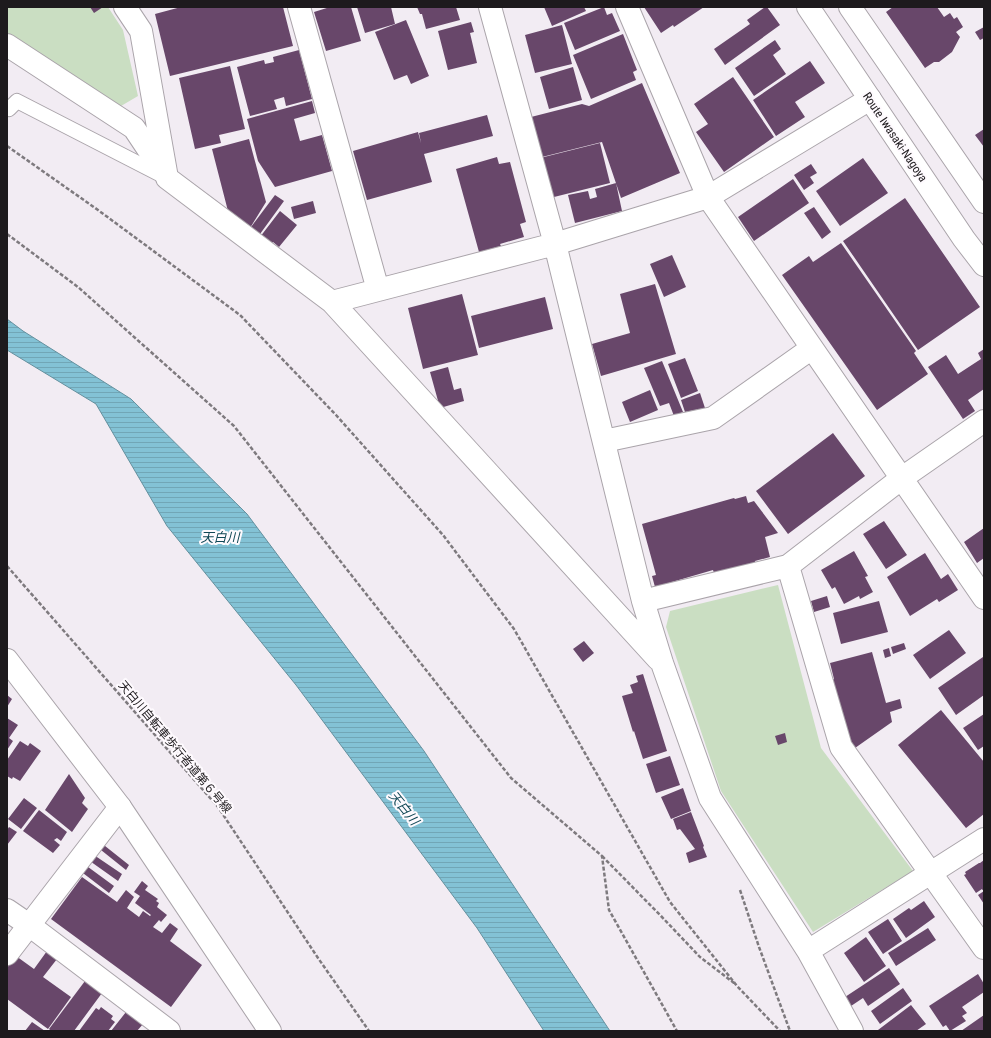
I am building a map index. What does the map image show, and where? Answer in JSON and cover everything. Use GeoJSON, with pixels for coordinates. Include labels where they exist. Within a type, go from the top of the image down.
{"type":"FeatureCollection","features":[{"type":"Feature","properties":{"kind":"street"},"geometry":{"type":"LineString","coordinates":[[125,7],[141,31],[167,178]]}},
{"type":"Feature","properties":{"kind":"street"},"geometry":{"type":"LineString","coordinates":[[299,7],[378,290]]}},
{"type":"Feature","properties":{"kind":"street"},"geometry":{"type":"LineString","coordinates":[[490,7],[555,244],[643,601],[662,663],[710,798],[808,951],[852,1031]]}},
{"type":"Feature","properties":{"kind":"street"},"geometry":{"type":"LineString","coordinates":[[627,7],[708,197],[984,598]]}},
{"type":"Feature","properties":{"kind":"street","name":"Route Iwasaki-Nagoya"},"geometry":{"type":"LineString","coordinates":[[808,7],[964,239],[984,265]]}},
{"type":"Feature","properties":{"kind":"street"},"geometry":{"type":"LineString","coordinates":[[854,9],[984,202]]}},
{"type":"Feature","properties":{"kind":"street"},"geometry":{"type":"LineString","coordinates":[[7,45],[134,128],[167,178],[332,302],[662,663]]}},
{"type":"Feature","properties":{"kind":"street"},"geometry":{"type":"LineString","coordinates":[[332,302],[555,244],[708,197],[870,99]]}},
{"type":"Feature","properties":{"kind":"street"},"geometry":{"type":"LineString","coordinates":[[604,441],[713,418],[812,348]]}},
{"type":"Feature","properties":{"kind":"street"},"geometry":{"type":"LineString","coordinates":[[643,601],[788,566],[902,478],[984,421]]}},
{"type":"Feature","properties":{"kind":"street"},"geometry":{"type":"LineString","coordinates":[[788,566],[841,747],[984,948]]}},
{"type":"Feature","properties":{"kind":"street"},"geometry":{"type":"LineString","coordinates":[[7,660],[120,807],[264,1028]]}},
{"type":"Feature","properties":{"kind":"street"},"geometry":{"type":"LineString","coordinates":[[7,954],[120,807]]}},
{"type":"Feature","properties":{"kind":"street"},"geometry":{"type":"LineString","coordinates":[[808,951],[984,839]]}},
{"type":"Feature","properties":{"kind":"street"},"geometry":{"type":"LineString","coordinates":[[7,910],[169,1031]]}},
{"type":"Feature","properties":{"kind":"lane"},"geometry":{"type":"LineString","coordinates":[[7,108],[9,109],[17,101],[167,178]]}},
{"type":"Feature","properties":{"kind":"path"},"geometry":{"type":"LineString","coordinates":[[7,146],[98,210],[240,315],[336,415],[443,536],[514,629],[670,902],[737,986],[780,1031]]}},
{"type":"Feature","properties":{"kind":"path"},"geometry":{"type":"LineString","coordinates":[[7,234],[78,287],[234,426],[511,778],[602,856],[700,957],[737,986]]}},
{"type":"Feature","properties":{"kind":"path","name":"天白川自転車歩行者道第６号線"},"geometry":{"type":"LineString","coordinates":[[7,566],[218,807],[318,958],[369,1031]]}},
{"type":"Feature","properties":{"kind":"path"},"geometry":{"type":"LineString","coordinates":[[602,856],[609,910],[677,1031]]}},
{"type":"Feature","properties":{"kind":"path"},"geometry":{"type":"LineString","coordinates":[[772,983],[790,1031]]}},
{"type":"Feature","properties":{"kind":"green space"},"geometry":{"type":"Polygon","coordinates":[[[7,7],[108,7],[123,30],[138,96],[121,106],[7,36],[7,7]]]}},
{"type":"Feature","properties":{"kind":"green space"},"geometry":{"type":"Polygon","coordinates":[[[778,585],[821,748],[913,871],[813,932],[721,791],[666,627],[670,611],[778,585]]]}},
{"type":"Feature","properties":{"kind":"water","name":"天白川"},"geometry":{"type":"Polygon","coordinates":[[[7,319],[23,331],[131,399],[247,514],[424,751],[610,1031],[544,1031],[477,928],[296,685],[167,526],[96,404],[7,350],[7,319]]]}},
{"type":"Feature","properties":{"kind":"building"},"geometry":{"type":"Polygon","coordinates":[[[90,7],[103,7],[94,13],[90,7]]]}},
{"type":"Feature","properties":{"kind":"building"},"geometry":{"type":"Polygon","coordinates":[[[181,7],[283,7],[293,46],[170,76],[155,14],[181,7]]]}},
{"type":"Feature","properties":{"kind":"building"},"geometry":{"type":"Polygon","coordinates":[[[330,7],[351,7],[361,41],[326,51],[314,12],[330,7]]]}},
{"type":"Feature","properties":{"kind":"building"},"geometry":{"type":"Polygon","coordinates":[[[357,7],[391,7],[395,24],[365,33],[357,7]]]}},
{"type":"Feature","properties":{"kind":"building"},"geometry":{"type":"Polygon","coordinates":[[[417,7],[456,7],[460,20],[426,29],[422,14],[420,14],[417,7]]]}},
{"type":"Feature","properties":{"kind":"building"},"geometry":{"type":"Polygon","coordinates":[[[544,7],[584,7],[586,11],[552,26],[544,7]]]}},
{"type":"Feature","properties":{"kind":"building"},"geometry":{"type":"Polygon","coordinates":[[[604,7],[607,15],[612,13],[620,31],[575,50],[564,23],[604,7]]]}},
{"type":"Feature","properties":{"kind":"building"},"geometry":{"type":"Polygon","coordinates":[[[644,7],[704,7],[674,27],[673,25],[661,33],[644,7]]]}},
{"type":"Feature","properties":{"kind":"building"},"geometry":{"type":"Polygon","coordinates":[[[767,7],[780,25],[725,65],[714,49],[750,24],[747,20],[767,7]]]}},
{"type":"Feature","properties":{"kind":"building"},"geometry":{"type":"Polygon","coordinates":[[[893,7],[937,7],[944,17],[950,13],[954,19],[957,17],[963,27],[956,32],[960,37],[952,52],[939,62],[934,62],[925,68],[886,12],[893,7]]]}},
{"type":"Feature","properties":{"kind":"building"},"geometry":{"type":"Polygon","coordinates":[[[406,20],[429,76],[411,84],[407,75],[394,80],[375,32],[406,20]]]}},
{"type":"Feature","properties":{"kind":"building"},"geometry":{"type":"Polygon","coordinates":[[[471,22],[474,32],[470,33],[477,63],[448,70],[438,31],[471,22]]]}},
{"type":"Feature","properties":{"kind":"building"},"geometry":{"type":"Polygon","coordinates":[[[562,25],[572,64],[535,73],[525,35],[562,25]]]}},
{"type":"Feature","properties":{"kind":"building"},"geometry":{"type":"Polygon","coordinates":[[[984,27],[984,38],[980,40],[975,32],[984,27]]]}},
{"type":"Feature","properties":{"kind":"building"},"geometry":{"type":"Polygon","coordinates":[[[623,34],[637,70],[633,72],[636,80],[591,99],[573,55],[623,34]]]}},
{"type":"Feature","properties":{"kind":"building"},"geometry":{"type":"Polygon","coordinates":[[[775,40],[781,49],[773,55],[786,74],[754,96],[735,68],[775,40]]]}},
{"type":"Feature","properties":{"kind":"building"},"geometry":{"type":"Polygon","coordinates":[[[299,50],[312,99],[286,106],[284,97],[274,100],[277,109],[250,116],[237,67],[264,60],[265,64],[274,62],[273,57],[299,50]]]}},
{"type":"Feature","properties":{"kind":"building"},"geometry":{"type":"Polygon","coordinates":[[[810,61],[825,83],[795,102],[805,117],[776,136],[753,100],[810,61]]]}},
{"type":"Feature","properties":{"kind":"building"},"geometry":{"type":"Polygon","coordinates":[[[230,66],[245,129],[219,135],[221,143],[195,149],[179,78],[230,66]]]}},
{"type":"Feature","properties":{"kind":"building"},"geometry":{"type":"Polygon","coordinates":[[[573,67],[582,100],[549,109],[540,77],[573,67]]]}},
{"type":"Feature","properties":{"kind":"building"},"geometry":{"type":"Polygon","coordinates":[[[733,77],[774,137],[724,172],[696,132],[708,124],[694,104],[733,77]]]}},
{"type":"Feature","properties":{"kind":"building"},"geometry":{"type":"Polygon","coordinates":[[[642,83],[680,173],[621,198],[602,142],[542,157],[531,117],[582,104],[589,106],[642,83]]]}},
{"type":"Feature","properties":{"kind":"building"},"geometry":{"type":"Polygon","coordinates":[[[312,101],[315,113],[294,119],[300,141],[322,135],[332,171],[275,187],[258,161],[247,119],[312,101]]]}},
{"type":"Feature","properties":{"kind":"building"},"geometry":{"type":"Polygon","coordinates":[[[487,115],[493,136],[424,154],[432,182],[367,200],[353,151],[418,132],[421,143],[419,133],[487,115]]]}},
{"type":"Feature","properties":{"kind":"building"},"geometry":{"type":"Polygon","coordinates":[[[984,129],[984,147],[975,135],[984,129]]]}},
{"type":"Feature","properties":{"kind":"building"},"geometry":{"type":"Polygon","coordinates":[[[249,139],[266,202],[250,228],[229,215],[212,149],[249,139]]]}},
{"type":"Feature","properties":{"kind":"building"},"geometry":{"type":"Polygon","coordinates":[[[600,143],[610,183],[550,198],[540,158],[600,143]]]}},
{"type":"Feature","properties":{"kind":"building"},"geometry":{"type":"Polygon","coordinates":[[[497,157],[499,164],[510,162],[526,222],[520,224],[524,237],[500,244],[501,246],[479,252],[456,169],[497,157]]]}},
{"type":"Feature","properties":{"kind":"building"},"geometry":{"type":"Polygon","coordinates":[[[863,158],[888,193],[840,226],[816,191],[863,158]]]}},
{"type":"Feature","properties":{"kind":"building"},"geometry":{"type":"Polygon","coordinates":[[[811,164],[817,173],[810,177],[814,183],[804,190],[794,175],[811,164]]]}},
{"type":"Feature","properties":{"kind":"building"},"geometry":{"type":"Polygon","coordinates":[[[793,179],[809,203],[754,241],[738,217],[793,179]]]}},
{"type":"Feature","properties":{"kind":"building"},"geometry":{"type":"Polygon","coordinates":[[[616,183],[622,211],[575,223],[568,195],[588,191],[590,199],[597,197],[595,189],[616,183]]]}},
{"type":"Feature","properties":{"kind":"building"},"geometry":{"type":"Polygon","coordinates":[[[275,195],[284,201],[260,234],[251,227],[275,195]]]}},
{"type":"Feature","properties":{"kind":"building"},"geometry":{"type":"Polygon","coordinates":[[[905,198],[980,307],[918,350],[843,241],[905,198]]]}},
{"type":"Feature","properties":{"kind":"building"},"geometry":{"type":"Polygon","coordinates":[[[313,201],[316,213],[294,219],[291,207],[313,201]]]}},
{"type":"Feature","properties":{"kind":"building"},"geometry":{"type":"Polygon","coordinates":[[[814,207],[831,232],[822,239],[804,213],[814,207]]]}},
{"type":"Feature","properties":{"kind":"building"},"geometry":{"type":"Polygon","coordinates":[[[280,211],[297,225],[279,247],[273,242],[270,245],[260,237],[280,211]]]}},
{"type":"Feature","properties":{"kind":"building"},"geometry":{"type":"Polygon","coordinates":[[[841,243],[916,351],[914,353],[928,374],[877,410],[782,275],[809,256],[813,262],[841,243]]]}},
{"type":"Feature","properties":{"kind":"building"},"geometry":{"type":"Polygon","coordinates":[[[672,255],[686,287],[664,297],[650,264],[672,255]]]}},
{"type":"Feature","properties":{"kind":"building"},"geometry":{"type":"Polygon","coordinates":[[[655,284],[676,354],[601,376],[592,344],[630,333],[620,294],[655,284]]]}},
{"type":"Feature","properties":{"kind":"building"},"geometry":{"type":"Polygon","coordinates":[[[462,294],[478,355],[423,369],[408,308],[462,294]]]}},
{"type":"Feature","properties":{"kind":"building"},"geometry":{"type":"Polygon","coordinates":[[[545,297],[553,329],[479,348],[471,316],[545,297]]]}},
{"type":"Feature","properties":{"kind":"building"},"geometry":{"type":"Polygon","coordinates":[[[984,349],[984,389],[968,400],[975,411],[963,419],[928,367],[946,355],[958,374],[981,359],[978,353],[984,349]]]}},
{"type":"Feature","properties":{"kind":"building"},"geometry":{"type":"Polygon","coordinates":[[[685,358],[698,391],[681,398],[668,364],[685,358]]]}},
{"type":"Feature","properties":{"kind":"building"},"geometry":{"type":"Polygon","coordinates":[[[662,361],[683,412],[674,416],[669,403],[660,406],[644,368],[662,361]]]}},
{"type":"Feature","properties":{"kind":"building"},"geometry":{"type":"Polygon","coordinates":[[[448,367],[454,390],[461,388],[464,401],[440,408],[430,372],[448,367]]]}},
{"type":"Feature","properties":{"kind":"building"},"geometry":{"type":"Polygon","coordinates":[[[650,390],[658,410],[630,422],[622,402],[650,390]]]}},
{"type":"Feature","properties":{"kind":"building"},"geometry":{"type":"Polygon","coordinates":[[[700,393],[705,408],[685,412],[681,400],[700,393]]]}},
{"type":"Feature","properties":{"kind":"building"},"geometry":{"type":"Polygon","coordinates":[[[833,433],[865,476],[788,534],[756,491],[833,433]]]}},
{"type":"Feature","properties":{"kind":"building"},"geometry":{"type":"Polygon","coordinates":[[[746,496],[748,503],[754,501],[778,533],[765,537],[770,557],[755,561],[756,565],[715,576],[713,570],[655,587],[652,576],[656,575],[642,524],[746,496]]]}},
{"type":"Feature","properties":{"kind":"building"},"geometry":{"type":"Polygon","coordinates":[[[884,521],[907,555],[886,569],[863,534],[884,521]]]}},
{"type":"Feature","properties":{"kind":"building"},"geometry":{"type":"Polygon","coordinates":[[[984,528],[984,558],[977,563],[964,542],[984,528]]]}},
{"type":"Feature","properties":{"kind":"building"},"geometry":{"type":"Polygon","coordinates":[[[854,551],[868,576],[865,577],[873,592],[860,599],[859,596],[844,604],[835,587],[832,589],[821,570],[854,551]]]}},
{"type":"Feature","properties":{"kind":"building"},"geometry":{"type":"Polygon","coordinates":[[[925,553],[941,579],[948,574],[958,590],[939,602],[937,599],[910,616],[887,577],[925,553]]]}},
{"type":"Feature","properties":{"kind":"building"},"geometry":{"type":"Polygon","coordinates":[[[827,596],[830,607],[814,612],[811,601],[827,596]]]}},
{"type":"Feature","properties":{"kind":"building"},"geometry":{"type":"Polygon","coordinates":[[[879,601],[888,632],[841,644],[833,613],[879,601]]]}},
{"type":"Feature","properties":{"kind":"building"},"geometry":{"type":"Polygon","coordinates":[[[949,630],[966,653],[930,679],[913,655],[949,630]]]}},
{"type":"Feature","properties":{"kind":"building"},"geometry":{"type":"Polygon","coordinates":[[[584,641],[594,653],[583,662],[573,649],[584,641]]]}},
{"type":"Feature","properties":{"kind":"building"},"geometry":{"type":"Polygon","coordinates":[[[904,643],[906,649],[893,654],[891,647],[904,643]]]}},
{"type":"Feature","properties":{"kind":"building"},"geometry":{"type":"Polygon","coordinates":[[[889,648],[891,656],[885,658],[883,650],[889,648]]]}},
{"type":"Feature","properties":{"kind":"building"},"geometry":{"type":"Polygon","coordinates":[[[872,652],[886,703],[900,699],[902,708],[890,712],[892,722],[855,748],[847,737],[832,680],[834,679],[830,663],[872,652]]]}},
{"type":"Feature","properties":{"kind":"building"},"geometry":{"type":"Polygon","coordinates":[[[983,657],[984,695],[956,715],[938,688],[983,657]]]}},
{"type":"Feature","properties":{"kind":"building"},"geometry":{"type":"Polygon","coordinates":[[[643,674],[667,751],[643,759],[622,696],[633,693],[630,685],[638,682],[636,676],[643,674]]]}},
{"type":"Feature","properties":{"kind":"building"},"geometry":{"type":"Polygon","coordinates":[[[7,695],[12,699],[7,707],[7,695]]]}},
{"type":"Feature","properties":{"kind":"building"},"geometry":{"type":"Polygon","coordinates":[[[941,710],[984,762],[984,814],[966,828],[898,745],[941,710]]]}},
{"type":"Feature","properties":{"kind":"building"},"geometry":{"type":"Polygon","coordinates":[[[984,714],[984,746],[978,750],[963,728],[984,714]]]}},
{"type":"Feature","properties":{"kind":"building"},"geometry":{"type":"Polygon","coordinates":[[[7,718],[18,725],[9,738],[13,741],[7,750],[7,718]]]}},
{"type":"Feature","properties":{"kind":"building"},"geometry":{"type":"Polygon","coordinates":[[[785,733],[787,742],[778,745],[775,736],[785,733]]]}},
{"type":"Feature","properties":{"kind":"building"},"geometry":{"type":"Polygon","coordinates":[[[20,741],[28,746],[30,743],[41,751],[20,781],[13,777],[12,779],[7,776],[7,760],[20,741]]]}},
{"type":"Feature","properties":{"kind":"building"},"geometry":{"type":"Polygon","coordinates":[[[670,756],[680,785],[656,793],[646,764],[670,756]]]}},
{"type":"Feature","properties":{"kind":"building"},"geometry":{"type":"Polygon","coordinates":[[[69,774],[85,798],[82,803],[88,809],[72,832],[45,810],[69,774]]]}},
{"type":"Feature","properties":{"kind":"building"},"geometry":{"type":"Polygon","coordinates":[[[683,788],[691,811],[671,819],[661,797],[683,788]]]}},
{"type":"Feature","properties":{"kind":"building"},"geometry":{"type":"Polygon","coordinates":[[[24,798],[37,808],[21,829],[8,819],[24,798]]]}},
{"type":"Feature","properties":{"kind":"building"},"geometry":{"type":"Polygon","coordinates":[[[39,810],[67,832],[61,841],[57,838],[54,840],[60,845],[53,853],[23,831],[39,810]]]}},
{"type":"Feature","properties":{"kind":"building"},"geometry":{"type":"Polygon","coordinates":[[[691,812],[707,857],[689,863],[686,853],[695,849],[680,829],[677,830],[673,819],[691,812]]]}},
{"type":"Feature","properties":{"kind":"building"},"geometry":{"type":"Polygon","coordinates":[[[9,827],[17,832],[7,845],[7,830],[9,827]]]}},
{"type":"Feature","properties":{"kind":"building"},"geometry":{"type":"Polygon","coordinates":[[[100,842],[129,865],[126,870],[96,846],[100,842]]]}},
{"type":"Feature","properties":{"kind":"building"},"geometry":{"type":"Polygon","coordinates":[[[91,853],[122,874],[118,881],[87,859],[91,853]]]}},
{"type":"Feature","properties":{"kind":"building"},"geometry":{"type":"Polygon","coordinates":[[[984,860],[984,889],[976,893],[964,875],[966,874],[965,872],[984,860]]]}},
{"type":"Feature","properties":{"kind":"building"},"geometry":{"type":"Polygon","coordinates":[[[84,864],[114,886],[109,893],[79,870],[84,864]]]}},
{"type":"Feature","properties":{"kind":"building"},"geometry":{"type":"Polygon","coordinates":[[[82,877],[117,902],[126,890],[134,897],[127,908],[139,917],[143,911],[150,916],[151,915],[135,903],[140,896],[134,892],[142,881],[148,886],[145,890],[158,899],[156,901],[159,903],[157,907],[167,915],[161,922],[159,920],[153,927],[162,933],[170,923],[178,929],[170,941],[202,965],[171,1007],[51,919],[82,877]]]}},
{"type":"Feature","properties":{"kind":"building"},"geometry":{"type":"Polygon","coordinates":[[[984,891],[984,904],[978,895],[984,891]]]}},
{"type":"Feature","properties":{"kind":"building"},"geometry":{"type":"Polygon","coordinates":[[[924,901],[935,917],[906,938],[893,919],[909,908],[911,910],[924,901]]]}},
{"type":"Feature","properties":{"kind":"building"},"geometry":{"type":"Polygon","coordinates":[[[888,919],[902,941],[883,954],[868,932],[888,919]]]}},
{"type":"Feature","properties":{"kind":"building"},"geometry":{"type":"Polygon","coordinates":[[[928,928],[936,940],[896,966],[888,953],[928,928]]]}},
{"type":"Feature","properties":{"kind":"building"},"geometry":{"type":"Polygon","coordinates":[[[866,937],[886,966],[864,982],[844,953],[866,937]]]}},
{"type":"Feature","properties":{"kind":"building"},"geometry":{"type":"Polygon","coordinates":[[[47,951],[57,959],[43,977],[71,997],[48,1029],[7,999],[7,968],[16,956],[34,969],[47,951]]]}},
{"type":"Feature","properties":{"kind":"building"},"geometry":{"type":"Polygon","coordinates":[[[889,968],[900,984],[868,1006],[863,998],[851,1006],[845,997],[889,968]]]}},
{"type":"Feature","properties":{"kind":"building"},"geometry":{"type":"Polygon","coordinates":[[[978,974],[984,984],[984,992],[962,1007],[967,1013],[962,1016],[966,1021],[950,1031],[946,1025],[943,1027],[929,1006],[978,974]]]}},
{"type":"Feature","properties":{"kind":"building"},"geometry":{"type":"Polygon","coordinates":[[[85,981],[102,993],[74,1031],[51,1031],[49,1029],[85,981]]]}},
{"type":"Feature","properties":{"kind":"building"},"geometry":{"type":"Polygon","coordinates":[[[903,988],[912,1001],[880,1024],[871,1011],[903,988]]]}},
{"type":"Feature","properties":{"kind":"building"},"geometry":{"type":"Polygon","coordinates":[[[911,1005],[926,1024],[916,1031],[878,1030],[911,1005]]]}},
{"type":"Feature","properties":{"kind":"building"},"geometry":{"type":"Polygon","coordinates":[[[101,1007],[113,1016],[111,1019],[115,1022],[108,1031],[79,1031],[96,1008],[99,1010],[101,1007]]]}},
{"type":"Feature","properties":{"kind":"building"},"geometry":{"type":"Polygon","coordinates":[[[126,1012],[143,1024],[137,1031],[111,1031],[126,1012]]]}},
{"type":"Feature","properties":{"kind":"building"},"geometry":{"type":"Polygon","coordinates":[[[984,1015],[984,1031],[961,1031],[984,1015]]]}},
{"type":"Feature","properties":{"kind":"building"},"geometry":{"type":"Polygon","coordinates":[[[32,1022],[45,1031],[25,1031],[32,1022]]]}}]}
